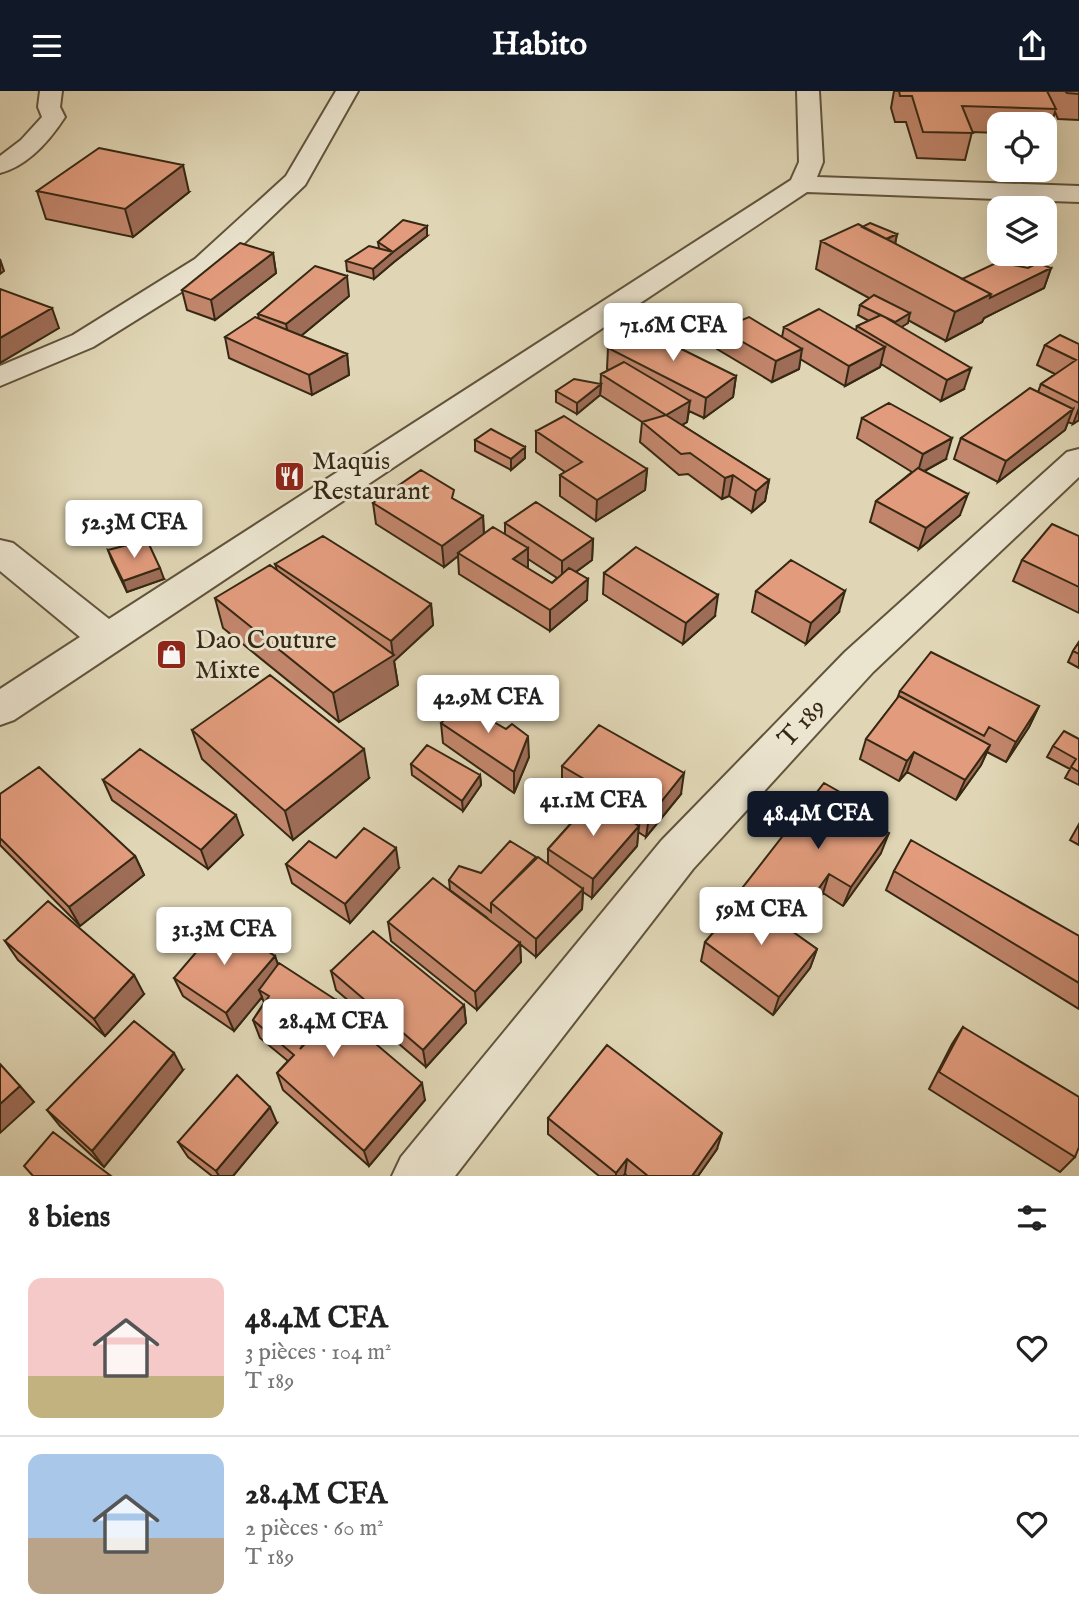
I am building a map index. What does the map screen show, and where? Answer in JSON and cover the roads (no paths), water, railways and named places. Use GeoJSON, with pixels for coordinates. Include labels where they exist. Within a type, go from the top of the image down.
{"type":"FeatureCollection","features":[{"type":"Feature","properties":{"kind":"street"},"geometry":{"type":"LineString","coordinates":[[0,166],[18,156],[44,131],[54,117],[49,107],[51,91]]}},
{"type":"Feature","properties":{"kind":"street"},"geometry":{"type":"LineString","coordinates":[[0,377],[83,341],[205,265],[296,180],[348,91]]}},
{"type":"Feature","properties":{"kind":"street"},"geometry":{"type":"LineString","coordinates":[[0,709],[802,184],[811,162],[808,91]]}},
{"type":"Feature","properties":{"kind":"street"},"geometry":{"type":"LineString","coordinates":[[802,184],[1079,194]]}},
{"type":"Feature","properties":{"kind":"street","name":"T 189"},"geometry":{"type":"LineString","coordinates":[[420,1176],[677,856],[859,663],[1079,459]]}},
{"type":"Feature","properties":{"kind":"street"},"geometry":{"type":"LineString","coordinates":[[0,552],[107,638]]}},
{"type":"Feature","properties":{"kind":"place","name":"Maquis Restaurant"},"geometry":{"type":"Point","coordinates":[289,476]}},
{"type":"Feature","properties":{"kind":"place","name":"Dao Couture Mixte"},"geometry":{"type":"Point","coordinates":[172,655]}}]}
